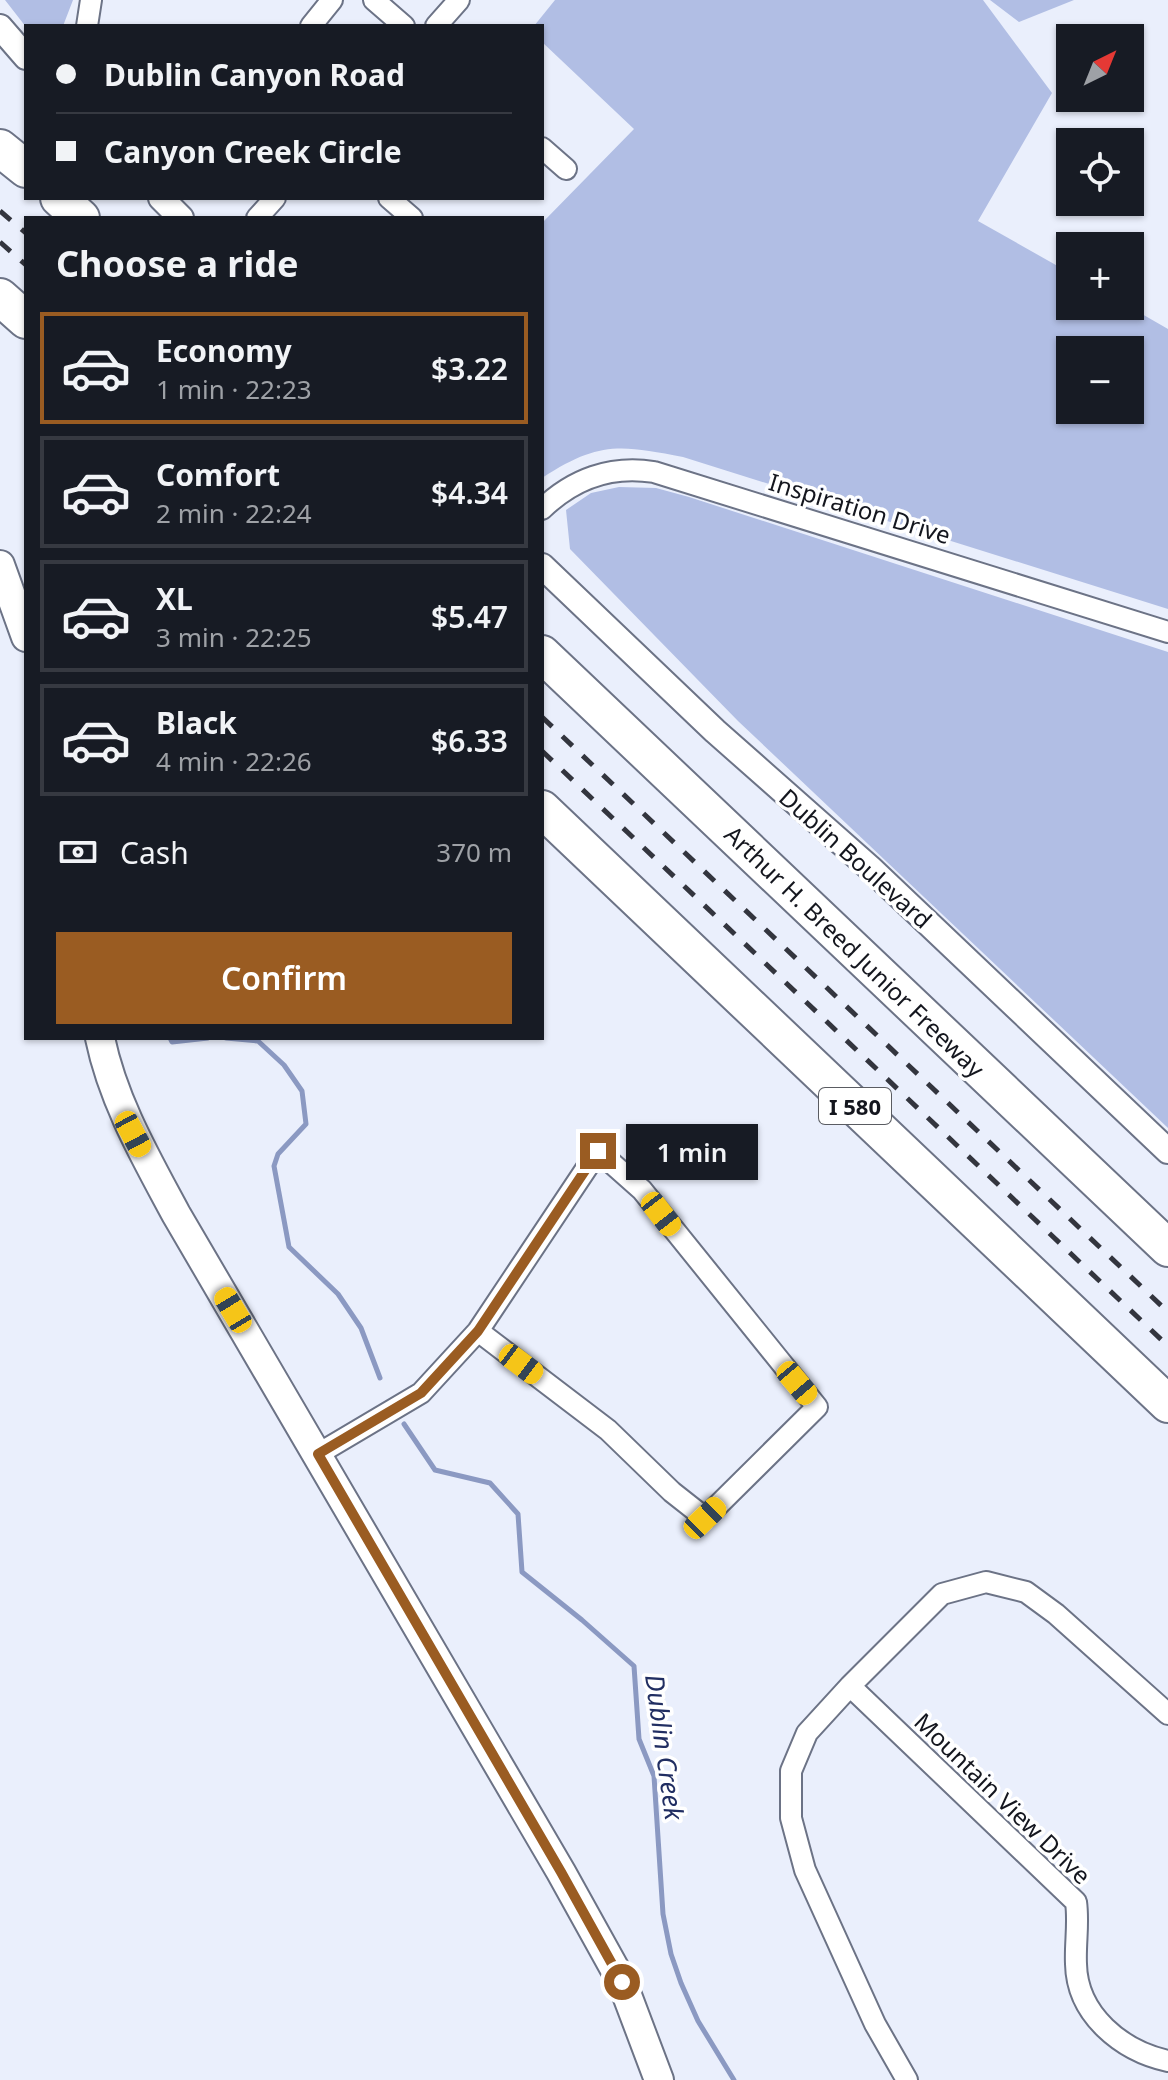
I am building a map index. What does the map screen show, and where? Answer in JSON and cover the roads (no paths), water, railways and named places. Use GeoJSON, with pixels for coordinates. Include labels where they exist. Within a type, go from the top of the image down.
{"type":"FeatureCollection","features":[{"type":"Feature","properties":{"kind":"highway"},"geometry":{"type":"LineString","coordinates":[[0,148],[24,167]]}},
{"type":"Feature","properties":{"kind":"highway"},"geometry":{"type":"LineString","coordinates":[[61,200],[79,216]]}},
{"type":"Feature","properties":{"kind":"highway"},"geometry":{"type":"LineString","coordinates":[[0,297],[24,318]]}},
{"type":"Feature","properties":{"kind":"highway","name":"Arthur H. Breed Junior Freeway"},"geometry":{"type":"LineString","coordinates":[[544,656],[1168,1248]]}},
{"type":"Feature","properties":{"kind":"highway","name":"I 580"},"geometry":{"type":"LineString","coordinates":[[544,811],[1168,1404]]}},
{"type":"Feature","properties":{"kind":"main road"},"geometry":{"type":"LineString","coordinates":[[0,565],[24,631]]}},
{"type":"Feature","properties":{"kind":"main road"},"geometry":{"type":"LineString","coordinates":[[101,1040],[133,1134],[176,1214],[553,1858],[622,1982],[659,2080]]}},
{"type":"Feature","properties":{"kind":"street"},"geometry":{"type":"LineString","coordinates":[[87,24],[91,0]]}},
{"type":"Feature","properties":{"kind":"street"},"geometry":{"type":"LineString","coordinates":[[313,24],[332,0]]}},
{"type":"Feature","properties":{"kind":"street"},"geometry":{"type":"LineString","coordinates":[[374,0],[402,24]]}},
{"type":"Feature","properties":{"kind":"street"},"geometry":{"type":"LineString","coordinates":[[438,24],[459,0]]}},
{"type":"Feature","properties":{"kind":"street"},"geometry":{"type":"LineString","coordinates":[[0,27],[24,55]]}},
{"type":"Feature","properties":{"kind":"street"},"geometry":{"type":"LineString","coordinates":[[544,150],[566,169]]}},
{"type":"Feature","properties":{"kind":"street"},"geometry":{"type":"LineString","coordinates":[[163,200],[179,216]]}},
{"type":"Feature","properties":{"kind":"street"},"geometry":{"type":"LineString","coordinates":[[259,216],[273,200]]}},
{"type":"Feature","properties":{"kind":"street"},"geometry":{"type":"LineString","coordinates":[[391,200],[410,216]]}},
{"type":"Feature","properties":{"kind":"street","name":"Inspiration Drive"},"geometry":{"type":"LineString","coordinates":[[544,507],[566,488],[593,476],[623,470],[654,472],[1168,632]]}},
{"type":"Feature","properties":{"kind":"street","name":"Dublin Boulevard"},"geometry":{"type":"LineString","coordinates":[[544,568],[715,731],[870,868],[1168,1151]]}},
{"type":"Feature","properties":{"kind":"street"},"geometry":{"type":"LineString","coordinates":[[318,1454],[421,1393],[478,1331],[598,1151],[642,1190],[817,1407],[705,1518],[672,1492],[608,1430],[478,1331]]}},
{"type":"Feature","properties":{"kind":"street"},"geometry":{"type":"LineString","coordinates":[[907,2080],[875,2024],[805,1870],[791,1818],[791,1771],[807,1733],[942,1594],[986,1582],[1026,1592],[1056,1614],[1168,1714]]}},
{"type":"Feature","properties":{"kind":"street","name":"Mountain View Drive"},"geometry":{"type":"LineString","coordinates":[[850,1686],[1076,1902],[1079,1922],[1078,1985],[1088,2006],[1106,2030],[1124,2044],[1148,2057],[1168,2061]]}},
{"type":"Feature","properties":{"kind":"waterway","name":"Dublin Creek"},"geometry":{"type":"LineString","coordinates":[[171,1040],[190,1040]]}},
{"type":"Feature","properties":{"kind":"waterway","name":"Dublin Creek"},"geometry":{"type":"LineString","coordinates":[[247,1040],[258,1041],[284,1065],[302,1091],[306,1124],[278,1154],[274,1166],[289,1247],[338,1294],[361,1328],[380,1378]]}},
{"type":"Feature","properties":{"kind":"waterway","name":"Dublin Creek"},"geometry":{"type":"LineString","coordinates":[[404,1424],[435,1470],[490,1483],[518,1514],[522,1572],[634,1666],[639,1739],[654,1776],[663,1914],[671,1954],[698,2021],[734,2080]]}},
{"type":"Feature","properties":{"kind":"railway"},"geometry":{"type":"LineString","coordinates":[[0,211],[24,231]]}},
{"type":"Feature","properties":{"kind":"railway"},"geometry":{"type":"LineString","coordinates":[[0,242],[24,263]]}},
{"type":"Feature","properties":{"kind":"railway"},"geometry":{"type":"LineString","coordinates":[[544,719],[1168,1312]]}},
{"type":"Feature","properties":{"kind":"railway"},"geometry":{"type":"LineString","coordinates":[[544,753],[1168,1346]]}}]}
